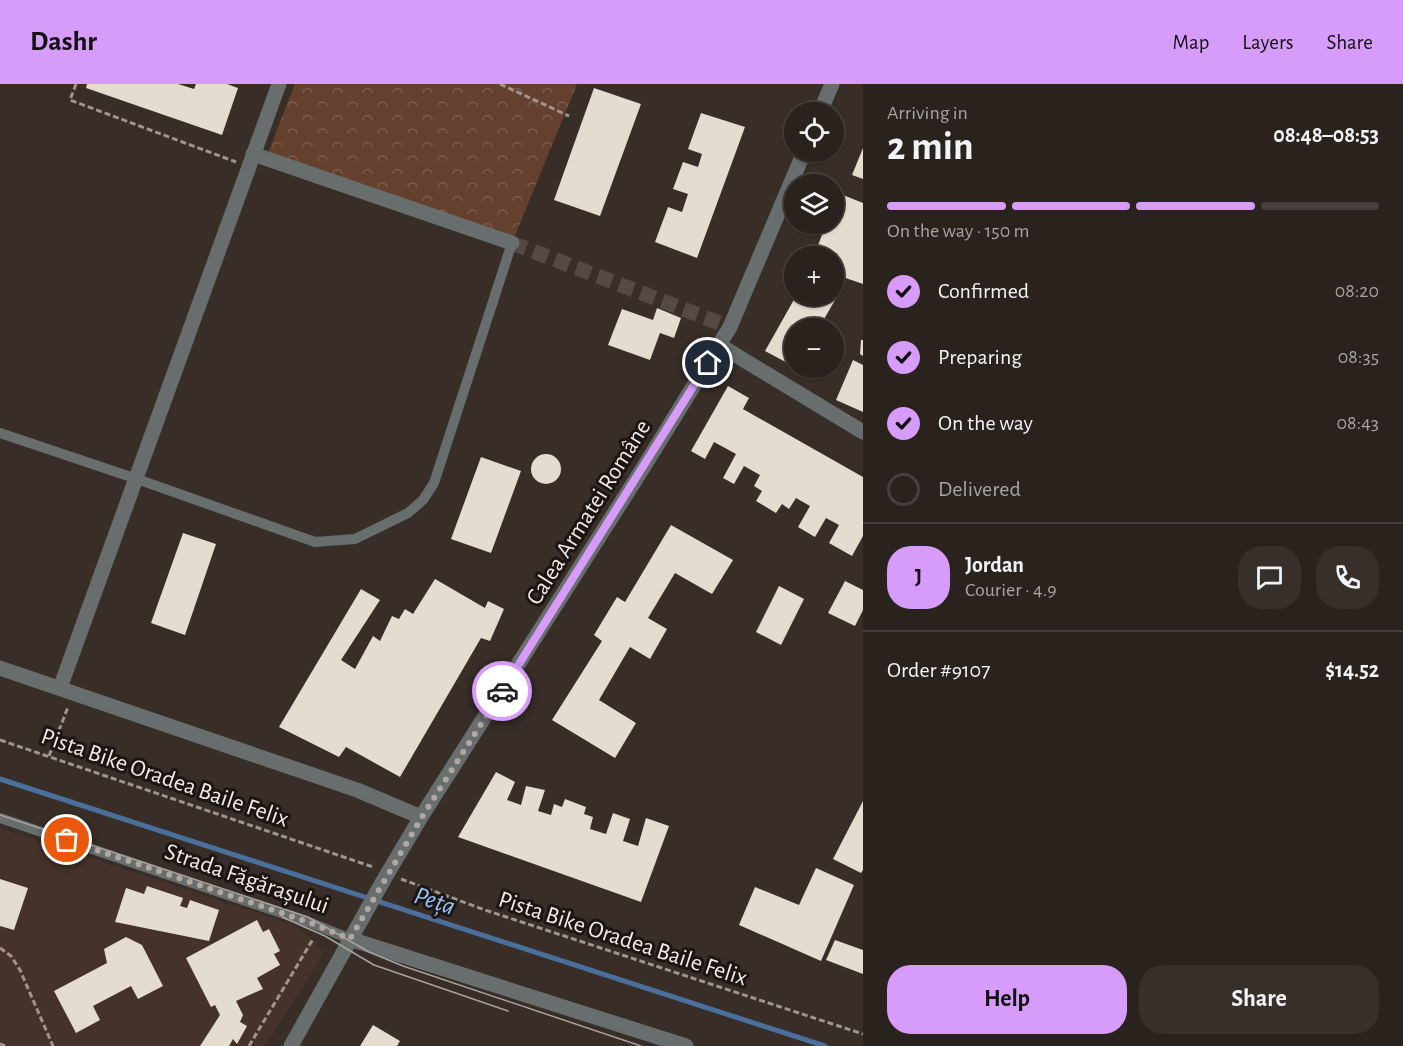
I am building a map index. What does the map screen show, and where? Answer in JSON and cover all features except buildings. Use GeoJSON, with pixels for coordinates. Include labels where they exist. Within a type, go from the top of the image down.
{"type":"FeatureCollection","features":[{"type":"Feature","properties":{"kind":"street"},"geometry":{"type":"LineString","coordinates":[[60,688],[279,84]]}},
{"type":"Feature","properties":{"kind":"street"},"geometry":{"type":"LineString","coordinates":[[824,102],[832,84]]}},
{"type":"Feature","properties":{"kind":"street"},"geometry":{"type":"LineString","coordinates":[[251,160],[512,243]]}},
{"type":"Feature","properties":{"kind":"street","name":"Calea Armatei Române"},"geometry":{"type":"LineString","coordinates":[[291,1046],[353,933],[422,817],[719,345],[729,327],[800,162]]}},
{"type":"Feature","properties":{"kind":"street"},"geometry":{"type":"LineString","coordinates":[[719,345],[863,432]]}},
{"type":"Feature","properties":{"kind":"street"},"geometry":{"type":"LineString","coordinates":[[0,668],[357,790],[422,817]]}},
{"type":"Feature","properties":{"kind":"street","name":"Strada Făgărașului"},"geometry":{"type":"LineString","coordinates":[[353,933],[686,1046]]}},
{"type":"Feature","properties":{"kind":"lane"},"geometry":{"type":"LineString","coordinates":[[0,434],[137,479],[315,542],[355,539],[408,513],[423,500],[434,483],[512,243]]}},
{"type":"Feature","properties":{"kind":"lane","name":"Strada Făgărașului"},"geometry":{"type":"LineString","coordinates":[[0,818],[311,923],[353,933]]}},
{"type":"Feature","properties":{"kind":"path"},"geometry":{"type":"LineString","coordinates":[[76,84],[70,100],[251,160]]}},
{"type":"Feature","properties":{"kind":"path"},"geometry":{"type":"LineString","coordinates":[[500,84],[569,116]]}},
{"type":"Feature","properties":{"kind":"path","name":"Pista Bike Oradea Baile Felix"},"geometry":{"type":"LineString","coordinates":[[0,740],[349,857],[386,877],[863,1034]]}},
{"type":"Feature","properties":{"kind":"path"},"geometry":{"type":"LineString","coordinates":[[249,1046],[314,939]]}},
{"type":"Feature","properties":{"kind":"path"},"geometry":{"type":"LineString","coordinates":[[0,948],[11,956],[20,970],[53,1046]]}},
{"type":"Feature","properties":{"kind":"path"},"geometry":{"type":"LineString","coordinates":[[0,1044],[5,1046]]}},
{"type":"Feature","properties":{"kind":"shaded area"},"geometry":{"type":"Polygon","coordinates":[[[0,828],[291,924],[313,939],[324,954],[265,1046],[0,1046],[0,828]]]}},
{"type":"Feature","properties":{"kind":"green space"},"geometry":{"type":"Polygon","coordinates":[[[295,84],[577,84],[512,243],[266,158],[295,84]]]}},
{"type":"Feature","properties":{"kind":"waterway","name":"Peța"},"geometry":{"type":"LineString","coordinates":[[0,779],[825,1046]]}},
{"type":"Feature","properties":{"kind":"tunnel"},"geometry":{"type":"LineString","coordinates":[[512,243],[730,327]]}},
{"type":"Feature","properties":{"kind":"tram line"},"geometry":{"type":"LineString","coordinates":[[0,815],[308,917],[369,952],[403,966],[641,1046]]}},
{"type":"Feature","properties":{"kind":"tram line"},"geometry":{"type":"LineString","coordinates":[[282,917],[325,936],[374,965],[508,1011]]}},
{"type":"Feature","properties":{"kind":"way so far"},"geometry":{"type":"LineString","coordinates":[[67,840],[311,923],[350,939],[422,817],[502,691]]}},
{"type":"Feature","properties":{"kind":"route"},"geometry":{"type":"LineString","coordinates":[[502,691],[708,363]]}}]}
